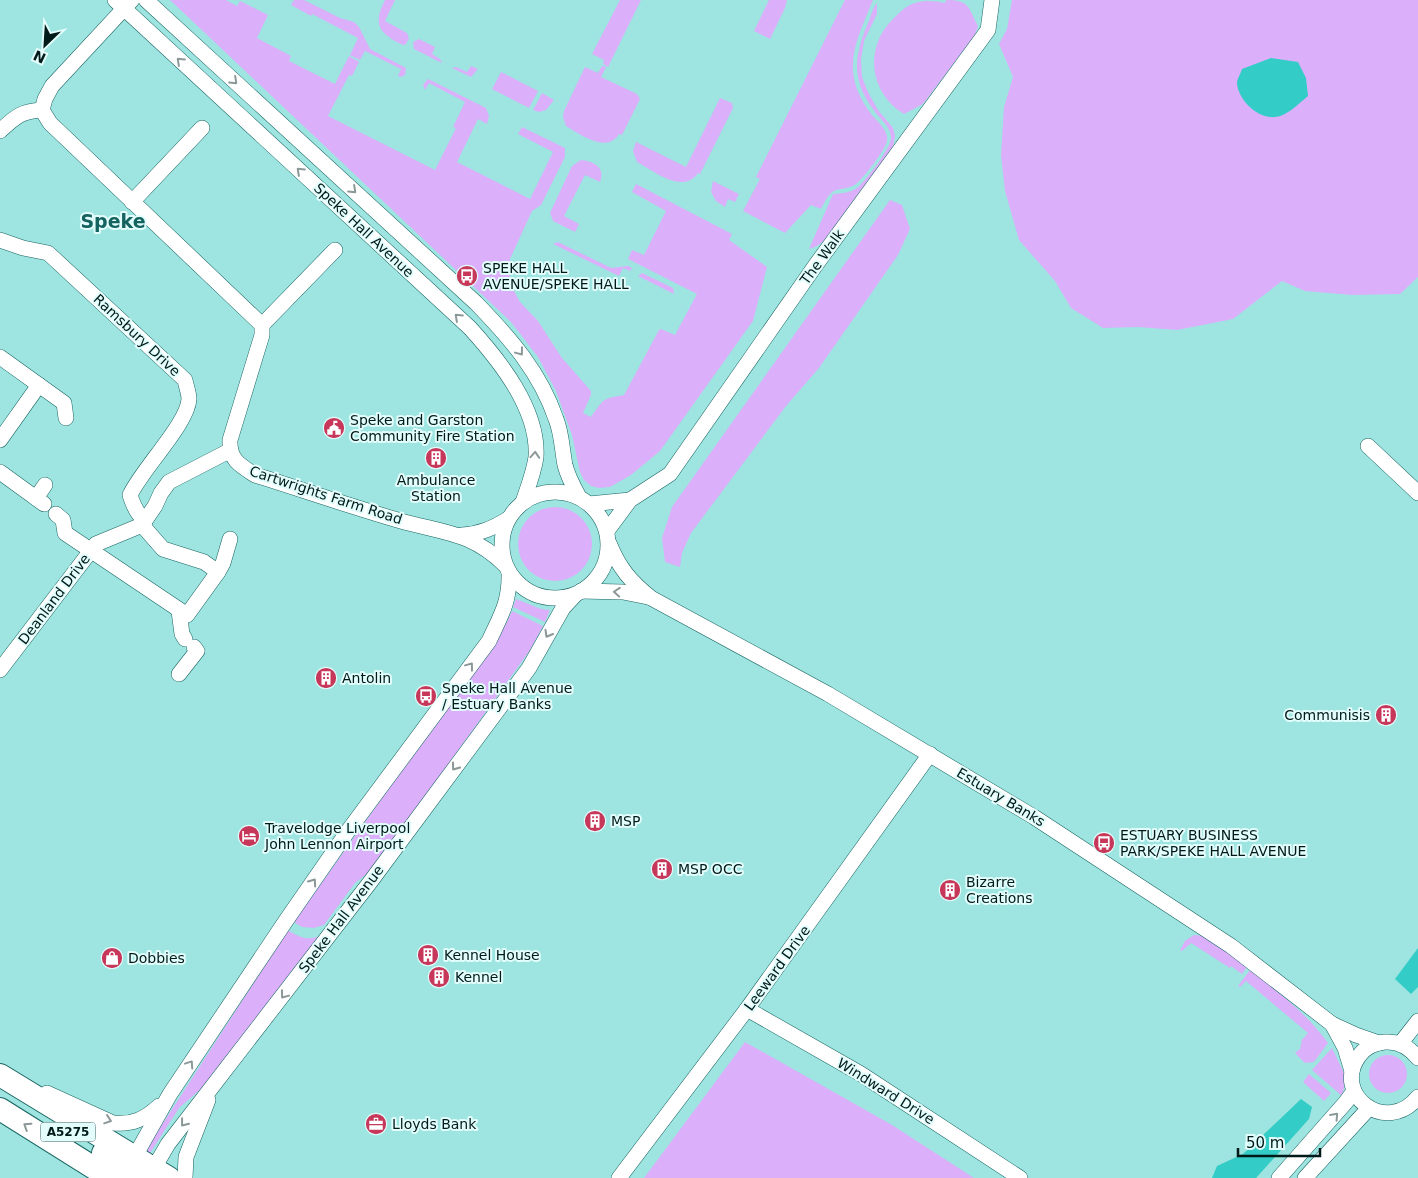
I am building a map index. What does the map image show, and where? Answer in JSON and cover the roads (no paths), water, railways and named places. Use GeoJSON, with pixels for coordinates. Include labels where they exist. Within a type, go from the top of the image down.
{"type":"FeatureCollection","features":[{"type":"Feature","properties":{"kind":"highway"},"geometry":{"type":"LineString","coordinates":[[0,1075],[138,1173]]}},
{"type":"Feature","properties":{"kind":"highway","name":"A5275"},"geometry":{"type":"LineString","coordinates":[[0,1090],[138,1173]]}},
{"type":"Feature","properties":{"kind":"highway"},"geometry":{"type":"LineString","coordinates":[[0,1109],[53,1143],[138,1173]]}},
{"type":"Feature","properties":{"kind":"highway","name":"A5275"},"geometry":{"type":"LineString","coordinates":[[53,1143],[69,1159],[80,1178]]}},
{"type":"Feature","properties":{"kind":"street","name":"Speke Hall Avenue"},"geometry":{"type":"LineString","coordinates":[[146,0],[502,329],[519,349],[547,396],[557,421],[569,479],[584,500]]}},
{"type":"Feature","properties":{"kind":"street","name":"The Walk"},"geometry":{"type":"LineString","coordinates":[[608,537],[630,500],[670,474],[815,266],[988,30],[992,0]]}},
{"type":"Feature","properties":{"kind":"street","name":"Speke Hall Avenue"},"geometry":{"type":"LineString","coordinates":[[123,3],[470,328],[492,352],[511,378],[523,402],[532,424],[536,443],[536,458],[523,502]]}},
{"type":"Feature","properties":{"kind":"street"},"geometry":{"type":"LineString","coordinates":[[123,3],[52,86],[44,99],[42,110],[50,123],[262,325]]}},
{"type":"Feature","properties":{"kind":"street"},"geometry":{"type":"LineString","coordinates":[[0,131],[28,110],[42,110]]}},
{"type":"Feature","properties":{"kind":"street"},"geometry":{"type":"LineString","coordinates":[[132,202],[202,128]]}},
{"type":"Feature","properties":{"kind":"street","name":"Ramsbury Drive"},"geometry":{"type":"LineString","coordinates":[[0,240],[23,248],[48,253],[185,380],[189,399],[186,412],[134,485],[130,495],[143,523]]}},
{"type":"Feature","properties":{"kind":"street"},"geometry":{"type":"LineString","coordinates":[[218,572],[204,562],[163,549],[143,523],[169,482],[229,451],[230,440],[262,335],[262,325],[335,250]]}},
{"type":"Feature","properties":{"kind":"street"},"geometry":{"type":"LineString","coordinates":[[1,360],[64,403],[66,418]]}},
{"type":"Feature","properties":{"kind":"street"},"geometry":{"type":"LineString","coordinates":[[0,440],[39,385]]}},
{"type":"Feature","properties":{"kind":"street"},"geometry":{"type":"LineString","coordinates":[[1368,446],[1418,493]]}},
{"type":"Feature","properties":{"kind":"street","name":"Cartwrights Farm Road"},"geometry":{"type":"LineString","coordinates":[[229,451],[240,466],[255,475],[401,521],[460,536],[492,551],[507,569]]}},
{"type":"Feature","properties":{"kind":"street"},"geometry":{"type":"LineString","coordinates":[[0,472],[40,501],[45,485]]}},
{"type":"Feature","properties":{"kind":"street"},"geometry":{"type":"LineString","coordinates":[[0,1071],[113,1123],[124,1124],[141,1120],[150,1115],[170,1094],[348,831],[489,641],[506,606],[510,590],[502,549],[502,534],[508,519],[523,502],[537,494],[552,491],[567,493],[584,500],[600,516],[608,537],[607,556],[602,570],[593,582],[579,592],[560,598],[543,597],[527,590],[514,580],[507,569]]}},
{"type":"Feature","properties":{"kind":"street","name":"The Walk"},"geometry":{"type":"LineString","coordinates":[[584,500],[630,500]]}},
{"type":"Feature","properties":{"kind":"street"},"geometry":{"type":"LineString","coordinates":[[56,514],[63,520],[65,533],[187,615],[218,572],[223,563],[230,539]]}},
{"type":"Feature","properties":{"kind":"street","name":"Cartwrights Farm Road"},"geometry":{"type":"LineString","coordinates":[[460,536],[478,534],[494,528],[508,519]]}},
{"type":"Feature","properties":{"kind":"street","name":"Deanland Drive"},"geometry":{"type":"LineString","coordinates":[[0,670],[96,544],[143,523]]}},
{"type":"Feature","properties":{"kind":"street","name":"Estuary Banks"},"geometry":{"type":"LineString","coordinates":[[608,537],[617,562],[625,574],[636,586],[652,598],[828,694],[1059,832],[1195,921],[1253,962],[1332,1024],[1356,1035],[1379,1042],[1400,1044]]}},
{"type":"Feature","properties":{"kind":"street","name":"Speke Hall Avenue"},"geometry":{"type":"LineString","coordinates":[[138,1173],[168,1144],[371,881],[529,668],[562,608],[579,592]]}},
{"type":"Feature","properties":{"kind":"street","name":"Estuary Banks"},"geometry":{"type":"LineString","coordinates":[[579,592],[623,592],[652,598]]}},
{"type":"Feature","properties":{"kind":"street"},"geometry":{"type":"LineString","coordinates":[[179,611],[181,628],[197,651],[179,674]]}},
{"type":"Feature","properties":{"kind":"street","name":"Leeward Drive"},"geometry":{"type":"LineString","coordinates":[[619,1178],[747,1009],[930,754]]}},
{"type":"Feature","properties":{"kind":"street","name":"Windward Drive"},"geometry":{"type":"LineString","coordinates":[[747,1009],[861,1074],[1020,1178]]}},
{"type":"Feature","properties":{"kind":"street"},"geometry":{"type":"LineString","coordinates":[[1418,1021],[1400,1044],[1408,1048],[1418,1058]]}},
{"type":"Feature","properties":{"kind":"street","name":"Estuary Banks"},"geometry":{"type":"LineString","coordinates":[[1332,1024],[1345,1048],[1352,1071],[1354,1091]]}},
{"type":"Feature","properties":{"kind":"street"},"geometry":{"type":"LineString","coordinates":[[1352,1071],[1361,1053],[1369,1046],[1379,1042]]}},
{"type":"Feature","properties":{"kind":"street"},"geometry":{"type":"LineString","coordinates":[[185,1178],[186,1158],[214,1085]]}},
{"type":"Feature","properties":{"kind":"street"},"geometry":{"type":"LineString","coordinates":[[1279,1178],[1354,1091],[1360,1101],[1380,1113],[1392,1114],[1415,1105]]}},
{"type":"Feature","properties":{"kind":"street"},"geometry":{"type":"LineString","coordinates":[[138,1173],[170,1094]]}},
{"type":"Feature","properties":{"kind":"street"},"geometry":{"type":"LineString","coordinates":[[1305,1178],[1369,1108]]}},
{"type":"Feature","properties":{"kind":"water"},"geometry":{"type":"Polygon","coordinates":[[[1271,58],[1298,62],[1306,78],[1308,96],[1288,112],[1275,117],[1262,115],[1250,107],[1241,96],[1237,83],[1242,69],[1271,58]]]}},
{"type":"Feature","properties":{"kind":"water"},"geometry":{"type":"Polygon","coordinates":[[[1418,948],[1418,987],[1411,994],[1395,979],[1418,948]]]}},
{"type":"Feature","properties":{"kind":"water"},"geometry":{"type":"Polygon","coordinates":[[[1301,1099],[1312,1107],[1309,1119],[1256,1178],[1212,1178],[1217,1166],[1243,1154],[1301,1099]]]}},
{"type":"Feature","properties":{"kind":"place","name":"SPEKE HALL AVENUE/SPEKE HALL"},"geometry":{"type":"Point","coordinates":[467,276]}},
{"type":"Feature","properties":{"kind":"place","name":"Speke and Garston Community Fire Station"},"geometry":{"type":"Point","coordinates":[334,428]}},
{"type":"Feature","properties":{"kind":"place","name":"Ambulance Station"},"geometry":{"type":"Point","coordinates":[436,458]}},
{"type":"Feature","properties":{"kind":"place","name":"Antolin"},"geometry":{"type":"Point","coordinates":[326,678]}},
{"type":"Feature","properties":{"kind":"place","name":"Speke Hall Avenue / Estuary Banks"},"geometry":{"type":"Point","coordinates":[426,696]}},
{"type":"Feature","properties":{"kind":"place","name":"Communisis"},"geometry":{"type":"Point","coordinates":[1386,715]}},
{"type":"Feature","properties":{"kind":"place","name":"MSP"},"geometry":{"type":"Point","coordinates":[595,821]}},
{"type":"Feature","properties":{"kind":"place","name":"Travelodge Liverpool John Lennon Airport"},"geometry":{"type":"Point","coordinates":[249,836]}},
{"type":"Feature","properties":{"kind":"place","name":"ESTUARY BUSINESS PARK/SPEKE HALL AVENUE"},"geometry":{"type":"Point","coordinates":[1104,843]}},
{"type":"Feature","properties":{"kind":"place","name":"MSP OCC"},"geometry":{"type":"Point","coordinates":[662,869]}},
{"type":"Feature","properties":{"kind":"place","name":"Bizarre Creations"},"geometry":{"type":"Point","coordinates":[950,890]}},
{"type":"Feature","properties":{"kind":"place","name":"Kennel House"},"geometry":{"type":"Point","coordinates":[428,955]}},
{"type":"Feature","properties":{"kind":"place","name":"Dobbies"},"geometry":{"type":"Point","coordinates":[112,958]}},
{"type":"Feature","properties":{"kind":"place","name":"Kennel"},"geometry":{"type":"Point","coordinates":[439,977]}},
{"type":"Feature","properties":{"kind":"place","name":"Lloyds Bank"},"geometry":{"type":"Point","coordinates":[376,1124]}},
{"type":"Feature","properties":{"kind":"district","name":"Speke"},"geometry":{"type":"Point","coordinates":[113,221]}}]}
